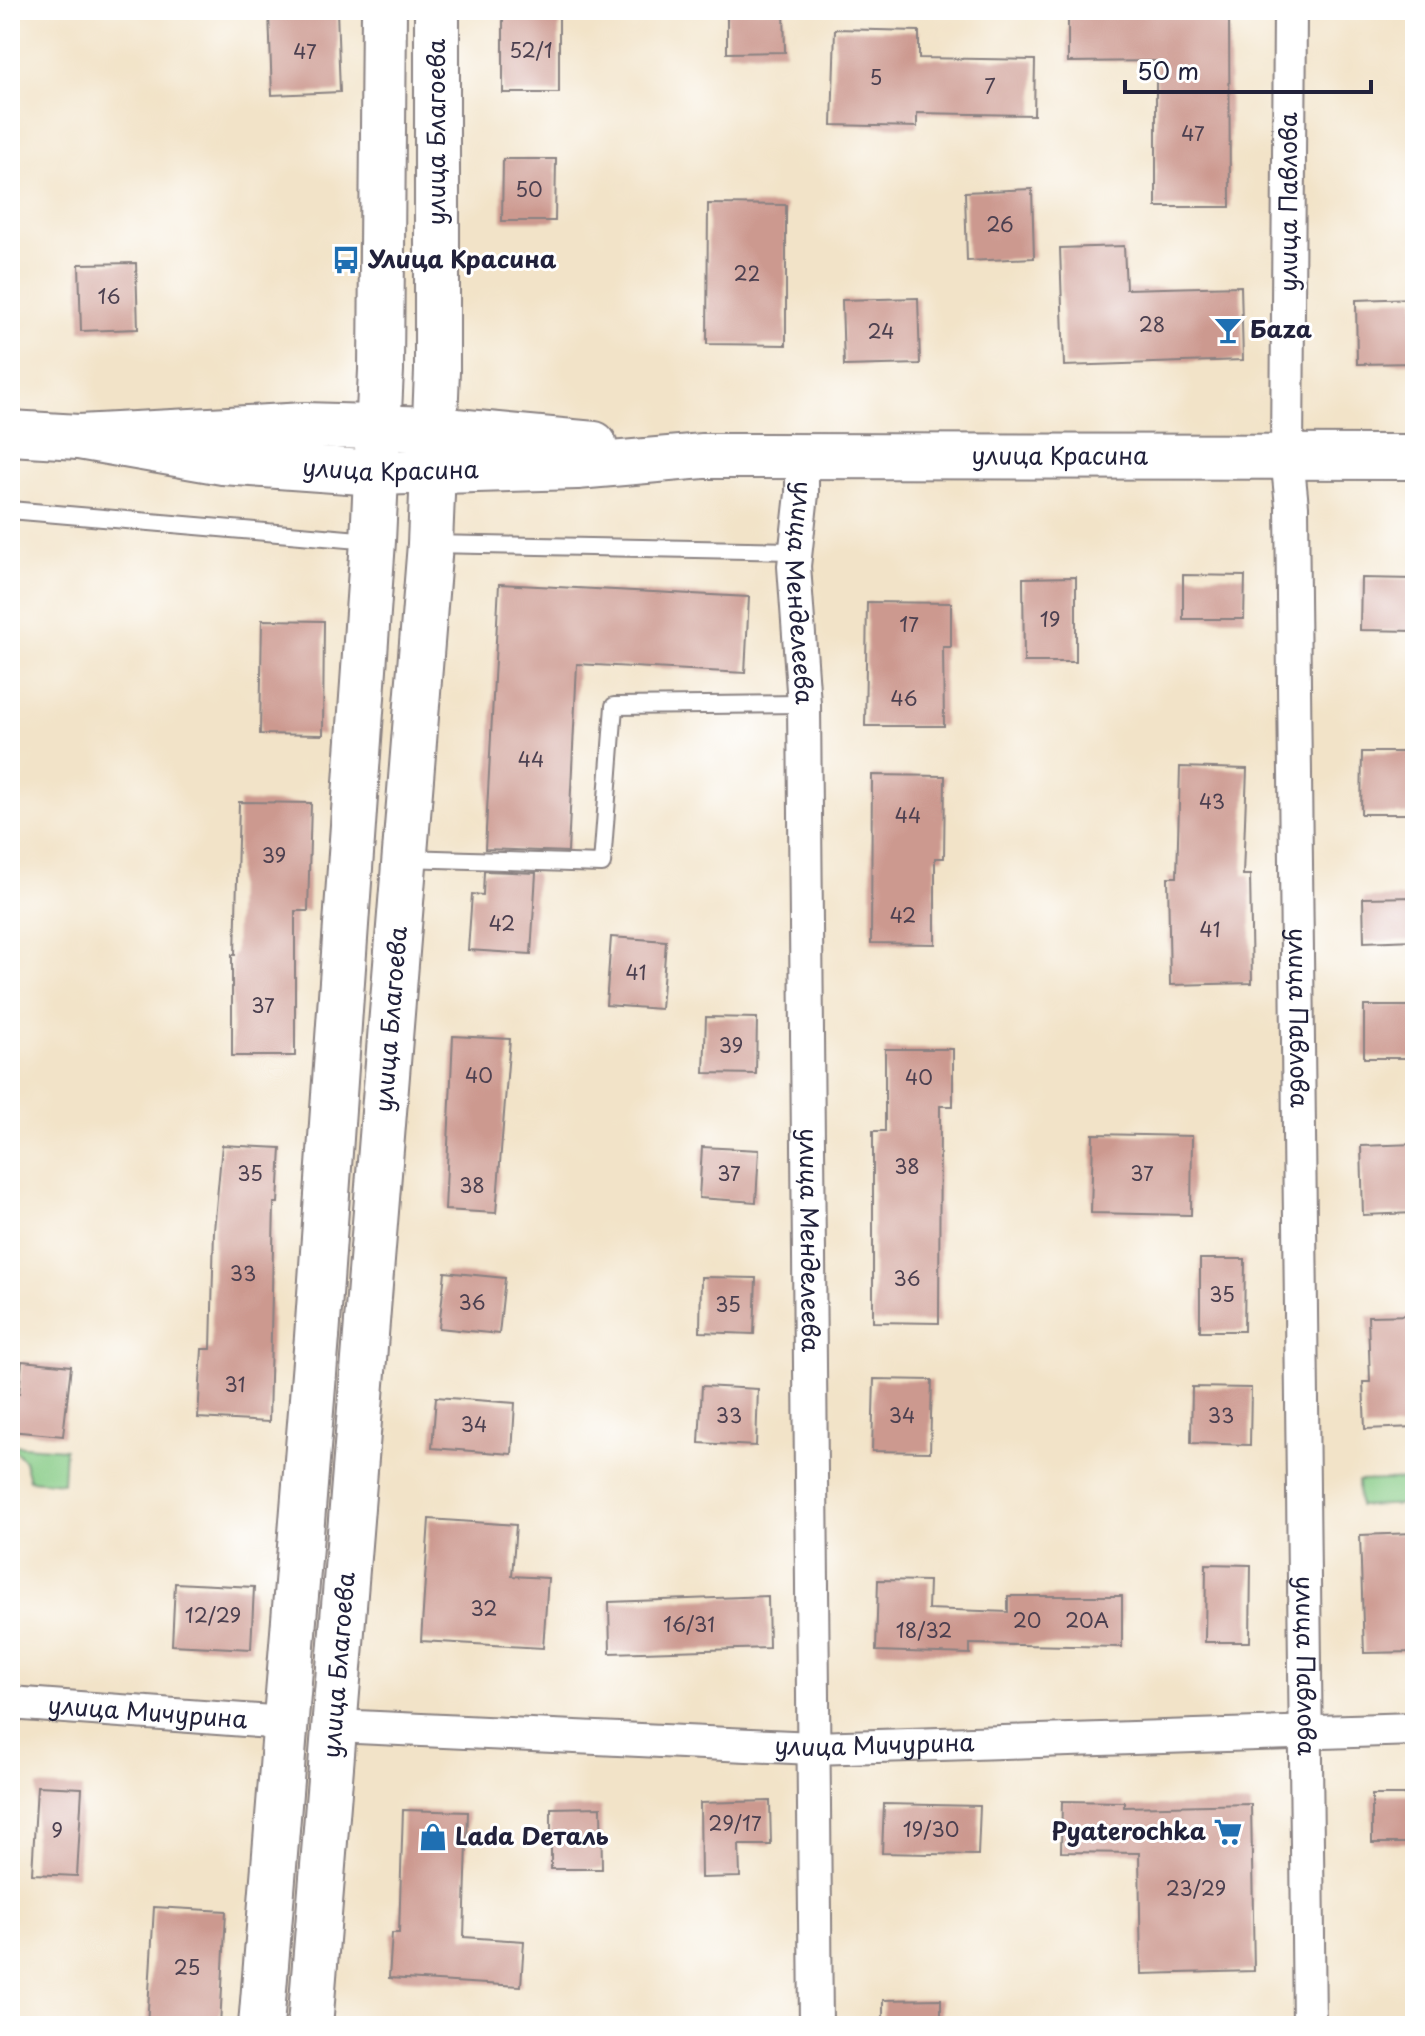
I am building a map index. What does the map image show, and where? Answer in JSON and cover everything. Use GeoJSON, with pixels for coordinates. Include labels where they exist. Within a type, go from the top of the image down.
{"type":"FeatureCollection","features":[{"type":"Feature","properties":{"kind":"main road","name":"улица Благоева"},"geometry":{"type":"LineString","coordinates":[[261,2026],[373,541],[378,427],[384,10]]}},
{"type":"Feature","properties":{"kind":"main road","name":"улица Благоева"},"geometry":{"type":"LineString","coordinates":[[310,2026],[430,544],[434,429],[437,10]]}},
{"type":"Feature","properties":{"kind":"main road","name":"улица Красина"},"geometry":{"type":"LineString","coordinates":[[10,433],[79,437],[305,425],[378,427],[434,429],[703,456]]}},
{"type":"Feature","properties":{"kind":"main road","name":"улица Красина"},"geometry":{"type":"LineString","coordinates":[[79,437],[223,462],[431,474],[703,456],[1415,457]]}},
{"type":"Feature","properties":{"kind":"main road"},"geometry":{"type":"LineString","coordinates":[[290,1666],[294,1693],[304,1708],[316,1719],[335,1726]]}},
{"type":"Feature","properties":{"kind":"main road"},"geometry":{"type":"LineString","coordinates":[[285,1723],[305,1732],[326,1761],[331,1777]]}},
{"type":"Feature","properties":{"kind":"street","name":"улица Павлова"},"geometry":{"type":"LineString","coordinates":[[1290,10],[1287,457],[1292,506],[1309,2026]]}},
{"type":"Feature","properties":{"kind":"street","name":"улица Менделеева"},"geometry":{"type":"LineString","coordinates":[[802,455],[802,494],[794,551],[804,704],[816,2026]]}},
{"type":"Feature","properties":{"kind":"street","name":"улица Мичурина"},"geometry":{"type":"LineString","coordinates":[[10,1703],[285,1723]]}},
{"type":"Feature","properties":{"kind":"street","name":"улица Мичурина"},"geometry":{"type":"LineString","coordinates":[[335,1726],[814,1748],[1415,1729]]}},
{"type":"Feature","properties":{"kind":"lane"},"geometry":{"type":"LineString","coordinates":[[10,510],[373,541]]}},
{"type":"Feature","properties":{"kind":"lane"},"geometry":{"type":"LineString","coordinates":[[430,544],[794,551]]}},
{"type":"Feature","properties":{"kind":"lane"},"geometry":{"type":"LineString","coordinates":[[404,858],[602,864],[614,706],[804,704]]}},
{"type":"Feature","properties":{"kind":"green space"},"geometry":{"type":"Polygon","coordinates":[[[10,1445],[65,1449],[63,1483],[29,1480],[24,1460],[10,1445]]]}},
{"type":"Feature","properties":{"kind":"green space"},"geometry":{"type":"Polygon","coordinates":[[[1415,1479],[1415,1504],[1359,1506],[1358,1481],[1415,1479]]]}},
{"type":"Feature","properties":{"kind":"building"},"geometry":{"type":"Polygon","coordinates":[[[337,10],[340,92],[272,95],[269,12],[337,10]]]}},
{"type":"Feature","properties":{"kind":"building"},"geometry":{"type":"Polygon","coordinates":[[[503,10],[559,10],[559,93],[503,93],[503,10]]]}},
{"type":"Feature","properties":{"kind":"building"},"geometry":{"type":"Polygon","coordinates":[[[727,10],[784,10],[785,52],[727,53],[727,10]]]}},
{"type":"Feature","properties":{"kind":"building"},"geometry":{"type":"Polygon","coordinates":[[[1068,10],[1229,10],[1230,207],[1156,207],[1156,61],[1068,62],[1068,10]]]}},
{"type":"Feature","properties":{"kind":"building"},"geometry":{"type":"Polygon","coordinates":[[[835,29],[919,31],[919,58],[1035,60],[1034,115],[917,113],[917,127],[832,125],[835,29]]]}},
{"type":"Feature","properties":{"kind":"building"},"geometry":{"type":"Polygon","coordinates":[[[503,159],[556,159],[555,221],[502,221],[503,159]]]}},
{"type":"Feature","properties":{"kind":"building"},"geometry":{"type":"Polygon","coordinates":[[[1032,189],[1034,258],[967,261],[965,192],[1032,189]]]}},
{"type":"Feature","properties":{"kind":"building"},"geometry":{"type":"Polygon","coordinates":[[[708,204],[786,205],[786,345],[707,344],[708,204]]]}},
{"type":"Feature","properties":{"kind":"building"},"geometry":{"type":"Polygon","coordinates":[[[1124,246],[1126,289],[1241,286],[1243,360],[1064,366],[1060,248],[1124,246]]]}},
{"type":"Feature","properties":{"kind":"building"},"geometry":{"type":"Polygon","coordinates":[[[136,263],[138,329],[81,331],[79,264],[136,263]]]}},
{"type":"Feature","properties":{"kind":"building"},"geometry":{"type":"Polygon","coordinates":[[[918,298],[920,364],[844,366],[842,300],[918,298]]]}},
{"type":"Feature","properties":{"kind":"building"},"geometry":{"type":"Polygon","coordinates":[[[1415,298],[1415,363],[1357,364],[1356,300],[1415,298]]]}},
{"type":"Feature","properties":{"kind":"building"},"geometry":{"type":"Polygon","coordinates":[[[1183,575],[1245,576],[1244,619],[1183,619],[1183,575]]]}},
{"type":"Feature","properties":{"kind":"building"},"geometry":{"type":"Polygon","coordinates":[[[1076,577],[1076,662],[1024,662],[1023,578],[1076,577]]]}},
{"type":"Feature","properties":{"kind":"building"},"geometry":{"type":"Polygon","coordinates":[[[1361,578],[1415,579],[1415,631],[1360,630],[1361,578]]]}},
{"type":"Feature","properties":{"kind":"building"},"geometry":{"type":"Polygon","coordinates":[[[499,584],[749,597],[745,673],[577,664],[568,852],[485,849],[499,584]]]}},
{"type":"Feature","properties":{"kind":"building"},"geometry":{"type":"Polygon","coordinates":[[[867,602],[951,603],[951,647],[943,647],[944,726],[865,726],[867,602]]]}},
{"type":"Feature","properties":{"kind":"building"},"geometry":{"type":"Polygon","coordinates":[[[262,620],[324,621],[323,735],[260,734],[262,620]]]}},
{"type":"Feature","properties":{"kind":"building"},"geometry":{"type":"Polygon","coordinates":[[[1362,752],[1415,752],[1415,814],[1361,814],[1362,752]]]}},
{"type":"Feature","properties":{"kind":"building"},"geometry":{"type":"Polygon","coordinates":[[[1180,767],[1247,769],[1243,875],[1250,875],[1252,983],[1170,985],[1168,877],[1177,877],[1180,767]]]}},
{"type":"Feature","properties":{"kind":"building"},"geometry":{"type":"Polygon","coordinates":[[[872,775],[945,776],[944,858],[935,858],[935,944],[871,943],[872,775]]]}},
{"type":"Feature","properties":{"kind":"building"},"geometry":{"type":"Polygon","coordinates":[[[239,802],[311,803],[308,911],[295,911],[295,1056],[232,1056],[232,955],[235,955],[239,802]]]}},
{"type":"Feature","properties":{"kind":"building"},"geometry":{"type":"Polygon","coordinates":[[[484,871],[536,873],[531,954],[468,950],[472,894],[483,895],[484,871]]]}},
{"type":"Feature","properties":{"kind":"building"},"geometry":{"type":"Polygon","coordinates":[[[1415,897],[1415,940],[1364,942],[1363,898],[1415,897]]]}},
{"type":"Feature","properties":{"kind":"building"},"geometry":{"type":"Polygon","coordinates":[[[611,937],[666,941],[661,1009],[606,1005],[611,937]]]}},
{"type":"Feature","properties":{"kind":"building"},"geometry":{"type":"Polygon","coordinates":[[[1364,1006],[1415,1006],[1415,1058],[1364,1058],[1364,1006]]]}},
{"type":"Feature","properties":{"kind":"building"},"geometry":{"type":"Polygon","coordinates":[[[706,1017],[757,1018],[756,1074],[704,1073],[706,1017]]]}},
{"type":"Feature","properties":{"kind":"building"},"geometry":{"type":"Polygon","coordinates":[[[453,1036],[510,1039],[496,1213],[445,1210],[453,1036]]]}},
{"type":"Feature","properties":{"kind":"building"},"geometry":{"type":"Polygon","coordinates":[[[885,1049],[953,1049],[953,1106],[940,1106],[939,1323],[873,1322],[873,1131],[885,1131],[885,1049]]]}},
{"type":"Feature","properties":{"kind":"building"},"geometry":{"type":"Polygon","coordinates":[[[1093,1134],[1192,1136],[1191,1215],[1091,1213],[1093,1134]]]}},
{"type":"Feature","properties":{"kind":"building"},"geometry":{"type":"Polygon","coordinates":[[[1415,1144],[1415,1213],[1363,1215],[1361,1146],[1415,1144]]]}},
{"type":"Feature","properties":{"kind":"building"},"geometry":{"type":"Polygon","coordinates":[[[222,1145],[281,1148],[278,1203],[274,1203],[269,1422],[198,1418],[202,1349],[211,1349],[214,1230],[222,1145]]]}},
{"type":"Feature","properties":{"kind":"building"},"geometry":{"type":"Polygon","coordinates":[[[702,1147],[759,1150],[756,1202],[699,1198],[702,1147]]]}},
{"type":"Feature","properties":{"kind":"building"},"geometry":{"type":"Polygon","coordinates":[[[1200,1259],[1245,1259],[1244,1331],[1200,1331],[1200,1259]]]}},
{"type":"Feature","properties":{"kind":"building"},"geometry":{"type":"Polygon","coordinates":[[[445,1272],[505,1278],[499,1334],[439,1328],[445,1272]]]}},
{"type":"Feature","properties":{"kind":"building"},"geometry":{"type":"Polygon","coordinates":[[[701,1277],[756,1278],[754,1334],[700,1332],[701,1277]]]}},
{"type":"Feature","properties":{"kind":"building"},"geometry":{"type":"Polygon","coordinates":[[[1415,1315],[1415,1427],[1365,1429],[1363,1382],[1370,1382],[1368,1316],[1415,1315]]]}},
{"type":"Feature","properties":{"kind":"building"},"geometry":{"type":"Polygon","coordinates":[[[22,1361],[71,1366],[63,1436],[10,1431],[10,1393],[19,1394],[22,1361]]]}},
{"type":"Feature","properties":{"kind":"building"},"geometry":{"type":"Polygon","coordinates":[[[874,1379],[932,1380],[930,1452],[872,1451],[874,1379]]]}},
{"type":"Feature","properties":{"kind":"building"},"geometry":{"type":"Polygon","coordinates":[[[702,1386],[758,1389],[756,1446],[699,1443],[702,1386]]]}},
{"type":"Feature","properties":{"kind":"building"},"geometry":{"type":"Polygon","coordinates":[[[1192,1387],[1251,1388],[1250,1445],[1191,1443],[1192,1387]]]}},
{"type":"Feature","properties":{"kind":"building"},"geometry":{"type":"Polygon","coordinates":[[[436,1397],[515,1403],[512,1454],[432,1448],[436,1397]]]}},
{"type":"Feature","properties":{"kind":"building"},"geometry":{"type":"Polygon","coordinates":[[[429,1519],[516,1525],[512,1576],[548,1578],[543,1648],[421,1641],[429,1519]]]}},
{"type":"Feature","properties":{"kind":"building"},"geometry":{"type":"Polygon","coordinates":[[[1415,1533],[1415,1652],[1364,1653],[1360,1535],[1415,1533]]]}},
{"type":"Feature","properties":{"kind":"building"},"geometry":{"type":"Polygon","coordinates":[[[1206,1564],[1251,1565],[1250,1642],[1205,1642],[1206,1564]]]}},
{"type":"Feature","properties":{"kind":"building"},"geometry":{"type":"Polygon","coordinates":[[[878,1580],[929,1581],[928,1609],[1008,1612],[1008,1596],[1122,1596],[1122,1647],[970,1644],[970,1654],[876,1651],[878,1580]]]}},
{"type":"Feature","properties":{"kind":"building"},"geometry":{"type":"Polygon","coordinates":[[[175,1583],[254,1587],[251,1649],[172,1645],[175,1583]]]}},
{"type":"Feature","properties":{"kind":"building"},"geometry":{"type":"Polygon","coordinates":[[[768,1596],[769,1648],[610,1653],[609,1602],[768,1596]]]}},
{"type":"Feature","properties":{"kind":"building"},"geometry":{"type":"Polygon","coordinates":[[[37,1786],[82,1788],[77,1876],[32,1874],[37,1786]]]}},
{"type":"Feature","properties":{"kind":"building"},"geometry":{"type":"Polygon","coordinates":[[[1372,1795],[1415,1795],[1415,1843],[1372,1843],[1372,1795]]]}},
{"type":"Feature","properties":{"kind":"building"},"geometry":{"type":"Polygon","coordinates":[[[770,1801],[771,1845],[739,1845],[740,1877],[701,1878],[700,1803],[770,1801]]]}},
{"type":"Feature","properties":{"kind":"building"},"geometry":{"type":"Polygon","coordinates":[[[1062,1801],[1124,1802],[1124,1807],[1251,1804],[1254,1971],[1141,1974],[1139,1853],[1061,1852],[1062,1801]]]}},
{"type":"Feature","properties":{"kind":"building"},"geometry":{"type":"Polygon","coordinates":[[[884,1804],[980,1806],[978,1855],[882,1853],[884,1804]]]}},
{"type":"Feature","properties":{"kind":"building"},"geometry":{"type":"Polygon","coordinates":[[[601,1807],[602,1869],[551,1869],[551,1808],[601,1807]]]}},
{"type":"Feature","properties":{"kind":"building"},"geometry":{"type":"Polygon","coordinates":[[[403,1810],[468,1812],[464,1937],[524,1941],[521,1986],[389,1978],[392,1933],[399,1933],[403,1810]]]}},
{"type":"Feature","properties":{"kind":"building"},"geometry":{"type":"Polygon","coordinates":[[[154,1907],[226,1911],[220,2026],[147,2026],[154,1907]]]}},
{"type":"Feature","properties":{"kind":"building"},"geometry":{"type":"Polygon","coordinates":[[[941,1999],[941,2026],[883,2026],[883,2000],[941,1999]]]}},
{"type":"Feature","properties":{"kind":"place","name":"Улица Красина"},"geometry":{"type":"Point","coordinates":[346,260]}},
{"type":"Feature","properties":{"kind":"place","name":"Баza"},"geometry":{"type":"Point","coordinates":[1228,330]}},
{"type":"Feature","properties":{"kind":"place","name":"Pyaterochka"},"geometry":{"type":"Point","coordinates":[1228,1832]}},
{"type":"Feature","properties":{"kind":"place","name":"Lada Dеталь"},"geometry":{"type":"Point","coordinates":[433,1837]}}]}
